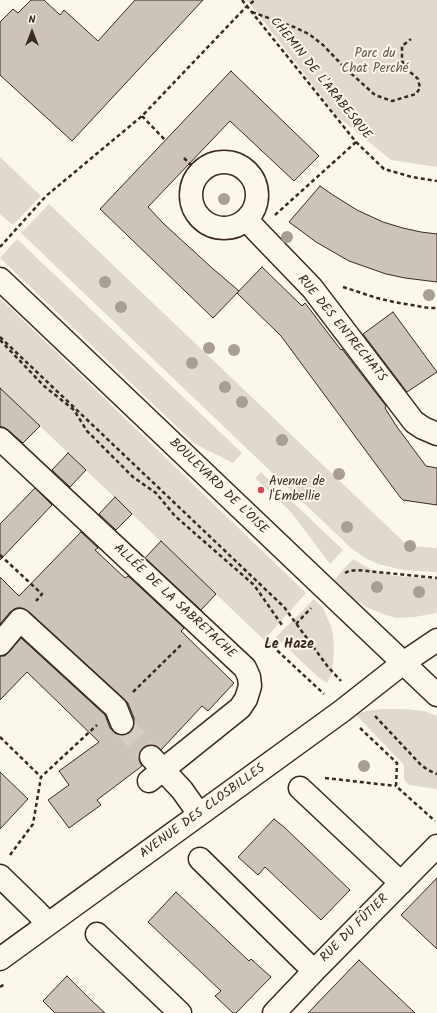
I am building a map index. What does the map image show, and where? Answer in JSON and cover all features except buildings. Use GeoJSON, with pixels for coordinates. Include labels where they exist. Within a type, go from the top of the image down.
{"type":"FeatureCollection","features":[{"type":"Feature","properties":{"kind":"street","name":"RUE DES ENTRECHATS"},"geometry":{"type":"LineString","coordinates":[[252,226],[312,288],[414,422],[437,434]]}},
{"type":"Feature","properties":{"kind":"street","name":"BOULEVARD DE L'OISE"},"geometry":{"type":"LineString","coordinates":[[0,279],[437,695]]}},
{"type":"Feature","properties":{"kind":"street","name":"ALLÉE DE LA SABRETACHE"},"geometry":{"type":"LineString","coordinates":[[0,439],[245,668],[249,677],[250,686],[246,699],[240,708],[154,769],[182,790],[199,814]]}},
{"type":"Feature","properties":{"kind":"street"},"geometry":{"type":"LineString","coordinates":[[0,644],[20,620],[119,716]]}},
{"type":"Feature","properties":{"kind":"street"},"geometry":{"type":"LineString","coordinates":[[403,663],[437,640]]}},
{"type":"Feature","properties":{"kind":"street","name":"AVENUE DES CLOSBILLES"},"geometry":{"type":"LineString","coordinates":[[0,959],[350,705],[403,663]]}},
{"type":"Feature","properties":{"kind":"street"},"geometry":{"type":"LineString","coordinates":[[300,788],[401,883]]}},
{"type":"Feature","properties":{"kind":"street","name":"RUE DU FÛTIER"},"geometry":{"type":"LineString","coordinates":[[274,1013],[437,846]]}},
{"type":"Feature","properties":{"kind":"street"},"geometry":{"type":"LineString","coordinates":[[200,859],[314,971]]}},
{"type":"Feature","properties":{"kind":"street"},"geometry":{"type":"LineString","coordinates":[[0,876],[48,924]]}},
{"type":"Feature","properties":{"kind":"street"},"geometry":{"type":"LineString","coordinates":[[97,934],[180,1013]]}},
{"type":"Feature","properties":{"kind":"path","name":"CHEMIN DE L'ARABESQUE"},"geometry":{"type":"LineString","coordinates":[[242,0],[356,142],[384,169],[412,177],[437,181]]}},
{"type":"Feature","properties":{"kind":"path"},"geometry":{"type":"LineString","coordinates":[[0,247],[46,196],[142,116],[247,6],[255,0]]}},
{"type":"Feature","properties":{"kind":"path"},"geometry":{"type":"LineString","coordinates":[[251,12],[294,27],[309,34],[323,45],[344,67],[376,95],[392,100],[416,94],[420,88],[418,79],[409,71],[402,61],[402,46],[411,39]]}},
{"type":"Feature","properties":{"kind":"path"},"geometry":{"type":"LineString","coordinates":[[142,116],[165,140]]}},
{"type":"Feature","properties":{"kind":"path"},"geometry":{"type":"LineString","coordinates":[[252,226],[356,142]]}},
{"type":"Feature","properties":{"kind":"path"},"geometry":{"type":"LineString","coordinates":[[184,158],[200,174]]}},
{"type":"Feature","properties":{"kind":"path"},"geometry":{"type":"LineString","coordinates":[[312,288],[336,284],[383,299],[437,308]]}},
{"type":"Feature","properties":{"kind":"path"},"geometry":{"type":"LineString","coordinates":[[0,339],[284,607],[328,667],[350,705],[397,763],[396,786]]}},
{"type":"Feature","properties":{"kind":"path"},"geometry":{"type":"LineString","coordinates":[[0,339],[44,386],[74,410],[87,431],[133,477],[156,493],[175,516],[254,585],[282,625]]}},
{"type":"Feature","properties":{"kind":"path"},"geometry":{"type":"LineString","coordinates":[[0,555],[42,594],[20,620]]}},
{"type":"Feature","properties":{"kind":"path"},"geometry":{"type":"LineString","coordinates":[[296,624],[346,572],[363,570],[437,578]]}},
{"type":"Feature","properties":{"kind":"path"},"geometry":{"type":"LineString","coordinates":[[9,856],[33,824],[40,777],[119,716],[200,626]]}},
{"type":"Feature","properties":{"kind":"path"},"geometry":{"type":"LineString","coordinates":[[267,641],[350,705],[421,765],[437,774]]}},
{"type":"Feature","properties":{"kind":"path"},"geometry":{"type":"LineString","coordinates":[[0,737],[40,777]]}},
{"type":"Feature","properties":{"kind":"path"},"geometry":{"type":"LineString","coordinates":[[320,777],[396,786],[437,823]]}},
{"type":"Feature","properties":{"kind":"green space","name":"Parc du Chat Perché"},"geometry":{"type":"Polygon","coordinates":[[[247,0],[437,0],[437,167],[391,160],[337,116],[247,0]]]}},
{"type":"Feature","properties":{"kind":"green space"},"geometry":{"type":"Polygon","coordinates":[[[0,157],[41,196],[13,225],[0,214],[0,157]]]}},
{"type":"Feature","properties":{"kind":"green space"},"geometry":{"type":"Polygon","coordinates":[[[49,204],[408,546],[437,548],[437,572],[403,570],[378,564],[365,558],[351,548],[21,233],[49,204]]]}},
{"type":"Feature","properties":{"kind":"green space"},"geometry":{"type":"Polygon","coordinates":[[[17,239],[242,453],[233,463],[195,444],[0,258],[17,239]]]}},
{"type":"Feature","properties":{"kind":"green space"},"geometry":{"type":"Polygon","coordinates":[[[0,298],[306,593],[264,640],[0,388],[0,298]]]}},
{"type":"Feature","properties":{"kind":"green space"},"geometry":{"type":"Polygon","coordinates":[[[261,472],[343,550],[330,564],[291,512],[255,478],[261,472]]]}},
{"type":"Feature","properties":{"kind":"green space"},"geometry":{"type":"Polygon","coordinates":[[[353,559],[379,573],[396,576],[437,579],[437,612],[414,617],[396,618],[366,607],[353,598],[334,580],[353,559]]]}},
{"type":"Feature","properties":{"kind":"green space"},"geometry":{"type":"Polygon","coordinates":[[[314,599],[323,608],[333,634],[334,648],[332,673],[327,683],[318,677],[276,637],[314,599]]]}},
{"type":"Feature","properties":{"kind":"green space"},"geometry":{"type":"Polygon","coordinates":[[[382,709],[424,711],[437,716],[437,789],[409,785],[404,779],[404,765],[355,714],[382,709]]]}},
{"type":"Feature","properties":{"kind":"tunnel"},"geometry":{"type":"LineString","coordinates":[[122,723],[151,757]]}},
{"type":"Feature","properties":{"kind":"place","name":"Avenue de l'Embellie"},"geometry":{"type":"Point","coordinates":[261,490]}},
{"type":"Feature","properties":{"kind":"district","name":"Le Haze"},"geometry":{"type":"Point","coordinates":[289,646]}}]}
